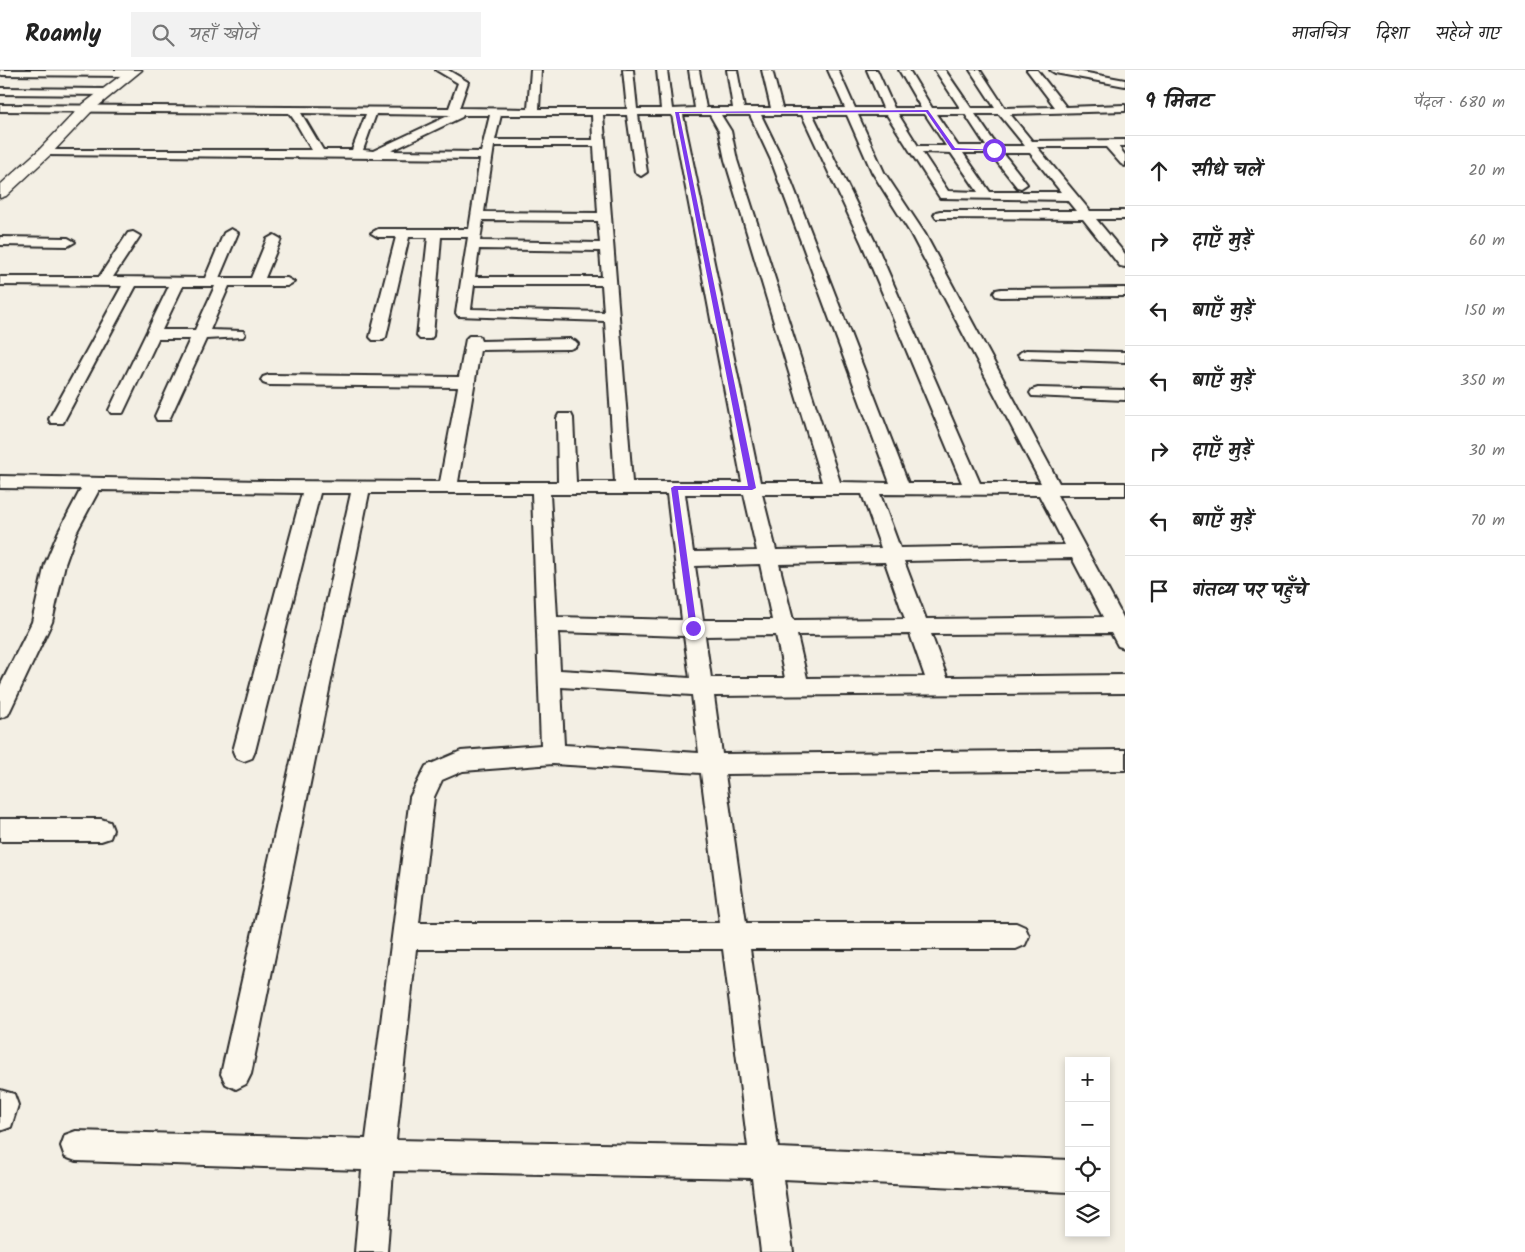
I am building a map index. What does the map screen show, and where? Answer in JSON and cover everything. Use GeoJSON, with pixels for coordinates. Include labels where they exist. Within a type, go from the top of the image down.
{"type":"FeatureCollection","features":[{"type":"Feature","properties":{"kind":"street"},"geometry":{"type":"LineString","coordinates":[[441,70],[463,82],[459,112]]}},
{"type":"Feature","properties":{"kind":"street"},"geometry":{"type":"LineString","coordinates":[[533,112],[536,70]]}},
{"type":"Feature","properties":{"kind":"street"},"geometry":{"type":"LineString","coordinates":[[628,70],[635,138],[641,172]]}},
{"type":"Feature","properties":{"kind":"street"},"geometry":{"type":"LineString","coordinates":[[662,70],[752,488],[798,686]]}},
{"type":"Feature","properties":{"kind":"street"},"geometry":{"type":"LineString","coordinates":[[694,70],[708,112],[725,132],[731,160],[833,488]]}},
{"type":"Feature","properties":{"kind":"street"},"geometry":{"type":"LineString","coordinates":[[732,70],[739,112]]}},
{"type":"Feature","properties":{"kind":"street"},"geometry":{"type":"LineString","coordinates":[[767,70],[777,111]]}},
{"type":"Feature","properties":{"kind":"street"},"geometry":{"type":"LineString","coordinates":[[547,624],[693,628],[917,626],[1121,632],[1078,551],[1049,489],[918,234],[878,172],[833,70]]}},
{"type":"Feature","properties":{"kind":"street"},"geometry":{"type":"LineString","coordinates":[[872,70],[890,111],[944,195],[1072,196]]}},
{"type":"Feature","properties":{"kind":"street"},"geometry":{"type":"LineString","coordinates":[[904,70],[928,111],[987,196]]}},
{"type":"Feature","properties":{"kind":"street"},"geometry":{"type":"LineString","coordinates":[[940,70],[994,150],[1021,184]]}},
{"type":"Feature","properties":{"kind":"street"},"geometry":{"type":"LineString","coordinates":[[975,70],[1002,111],[1125,263]]}},
{"type":"Feature","properties":{"kind":"street"},"geometry":{"type":"LineString","coordinates":[[1032,70],[1063,110]]}},
{"type":"Feature","properties":{"kind":"street"},"geometry":{"type":"LineString","coordinates":[[1055,70],[1125,83]]}},
{"type":"Feature","properties":{"kind":"street"},"geometry":{"type":"LineString","coordinates":[[0,72],[134,72]]}},
{"type":"Feature","properties":{"kind":"street"},"geometry":{"type":"LineString","coordinates":[[0,193],[45,152],[87,108],[134,72]]}},
{"type":"Feature","properties":{"kind":"street"},"geometry":{"type":"LineString","coordinates":[[1100,78],[1120,105]]}},
{"type":"Feature","properties":{"kind":"street"},"geometry":{"type":"LineString","coordinates":[[0,90],[107,92]]}},
{"type":"Feature","properties":{"kind":"street"},"geometry":{"type":"LineString","coordinates":[[0,108],[459,112],[754,112],[1063,110],[1120,105]]}},
{"type":"Feature","properties":{"kind":"street"},"geometry":{"type":"LineString","coordinates":[[292,110],[302,122],[305,132],[320,153]]}},
{"type":"Feature","properties":{"kind":"street"},"geometry":{"type":"LineString","coordinates":[[356,154],[372,111]]}},
{"type":"Feature","properties":{"kind":"street"},"geometry":{"type":"LineString","coordinates":[[806,111],[869,244],[974,489]]}},
{"type":"Feature","properties":{"kind":"street"},"geometry":{"type":"LineString","coordinates":[[372,155],[459,112]]}},
{"type":"Feature","properties":{"kind":"street"},"geometry":{"type":"LineString","coordinates":[[496,112],[488,150],[462,313],[612,317]]}},
{"type":"Feature","properties":{"kind":"street"},"geometry":{"type":"LineString","coordinates":[[597,112],[624,488]]}},
{"type":"Feature","properties":{"kind":"street"},"geometry":{"type":"LineString","coordinates":[[754,112],[777,160],[901,489]]}},
{"type":"Feature","properties":{"kind":"street"},"geometry":{"type":"LineString","coordinates":[[45,152],[320,153],[372,155],[599,143]]}},
{"type":"Feature","properties":{"kind":"street"},"geometry":{"type":"LineString","coordinates":[[915,149],[994,150],[1125,143]]}},
{"type":"Feature","properties":{"kind":"street"},"geometry":{"type":"LineString","coordinates":[[1109,144],[1125,162]]}},
{"type":"Feature","properties":{"kind":"street"},"geometry":{"type":"LineString","coordinates":[[940,215],[1125,216]]}},
{"type":"Feature","properties":{"kind":"street"},"geometry":{"type":"LineString","coordinates":[[478,216],[604,217]]}},
{"type":"Feature","properties":{"kind":"street"},"geometry":{"type":"LineString","coordinates":[[163,416],[200,334],[231,233]]}},
{"type":"Feature","properties":{"kind":"street"},"geometry":{"type":"LineString","coordinates":[[378,233],[434,233],[474,239],[607,247]]}},
{"type":"Feature","properties":{"kind":"street"},"geometry":{"type":"LineString","coordinates":[[378,337],[403,233]]}},
{"type":"Feature","properties":{"kind":"street"},"geometry":{"type":"LineString","coordinates":[[425,336],[434,233]]}},
{"type":"Feature","properties":{"kind":"street"},"geometry":{"type":"LineString","coordinates":[[104,282],[133,236]]}},
{"type":"Feature","properties":{"kind":"street"},"geometry":{"type":"LineString","coordinates":[[256,282],[274,240]]}},
{"type":"Feature","properties":{"kind":"street"},"geometry":{"type":"LineString","coordinates":[[1107,240],[1125,240]]}},
{"type":"Feature","properties":{"kind":"street"},"geometry":{"type":"LineString","coordinates":[[0,241],[68,242]]}},
{"type":"Feature","properties":{"kind":"street"},"geometry":{"type":"LineString","coordinates":[[0,281],[287,282]]}},
{"type":"Feature","properties":{"kind":"street"},"geometry":{"type":"LineString","coordinates":[[468,281],[609,281]]}},
{"type":"Feature","properties":{"kind":"street"},"geometry":{"type":"LineString","coordinates":[[57,419],[131,282]]}},
{"type":"Feature","properties":{"kind":"street"},"geometry":{"type":"LineString","coordinates":[[117,410],[178,282]]}},
{"type":"Feature","properties":{"kind":"street"},"geometry":{"type":"LineString","coordinates":[[1001,293],[1125,292]]}},
{"type":"Feature","properties":{"kind":"street"},"geometry":{"type":"LineString","coordinates":[[153,334],[238,334]]}},
{"type":"Feature","properties":{"kind":"street"},"geometry":{"type":"LineString","coordinates":[[448,487],[474,342],[570,344]]}},
{"type":"Feature","properties":{"kind":"street"},"geometry":{"type":"LineString","coordinates":[[1026,355],[1125,356]]}},
{"type":"Feature","properties":{"kind":"street"},"geometry":{"type":"LineString","coordinates":[[269,380],[467,382]]}},
{"type":"Feature","properties":{"kind":"street"},"geometry":{"type":"LineString","coordinates":[[1038,393],[1125,395]]}},
{"type":"Feature","properties":{"kind":"street"},"geometry":{"type":"LineString","coordinates":[[565,418],[567,488]]}},
{"type":"Feature","properties":{"kind":"street"},"geometry":{"type":"LineString","coordinates":[[0,482],[313,487],[1125,490]]}},
{"type":"Feature","properties":{"kind":"street"},"geometry":{"type":"LineString","coordinates":[[0,709],[42,622],[55,564],[67,533],[93,483]]}},
{"type":"Feature","properties":{"kind":"street"},"geometry":{"type":"LineString","coordinates":[[244,751],[313,487]]}},
{"type":"Feature","properties":{"kind":"street"},"geometry":{"type":"LineString","coordinates":[[236,1074],[361,487]]}},
{"type":"Feature","properties":{"kind":"street"},"geometry":{"type":"LineString","coordinates":[[541,488],[553,754]]}},
{"type":"Feature","properties":{"kind":"street"},"geometry":{"type":"LineString","coordinates":[[674,488],[778,1252]]}},
{"type":"Feature","properties":{"kind":"street"},"geometry":{"type":"LineString","coordinates":[[869,489],[939,685]]}},
{"type":"Feature","properties":{"kind":"street"},"geometry":{"type":"LineString","coordinates":[[684,559],[1078,551]]}},
{"type":"Feature","properties":{"kind":"street"},"geometry":{"type":"LineString","coordinates":[[549,678],[701,686],[1125,684]]}},
{"type":"Feature","properties":{"kind":"street"},"geometry":{"type":"LineString","coordinates":[[371,1252],[379,1155],[422,797],[434,773],[461,761],[553,754],[711,764],[1125,760]]}},
{"type":"Feature","properties":{"kind":"street"},"geometry":{"type":"LineString","coordinates":[[0,830],[101,830]]}},
{"type":"Feature","properties":{"kind":"street"},"geometry":{"type":"LineString","coordinates":[[404,936],[1016,936]]}},
{"type":"Feature","properties":{"kind":"street"},"geometry":{"type":"LineString","coordinates":[[0,1105],[3,1105],[0,1116]]}},
{"type":"Feature","properties":{"kind":"street"},"geometry":{"type":"LineString","coordinates":[[76,1146],[379,1155],[765,1163],[1065,1176]]}},
{"type":"Feature","properties":{"kind":"route"},"geometry":{"type":"LineString","coordinates":[[693,628],[674,488],[752,488],[677,112],[928,111],[954,149],[994,150]]}}]}
